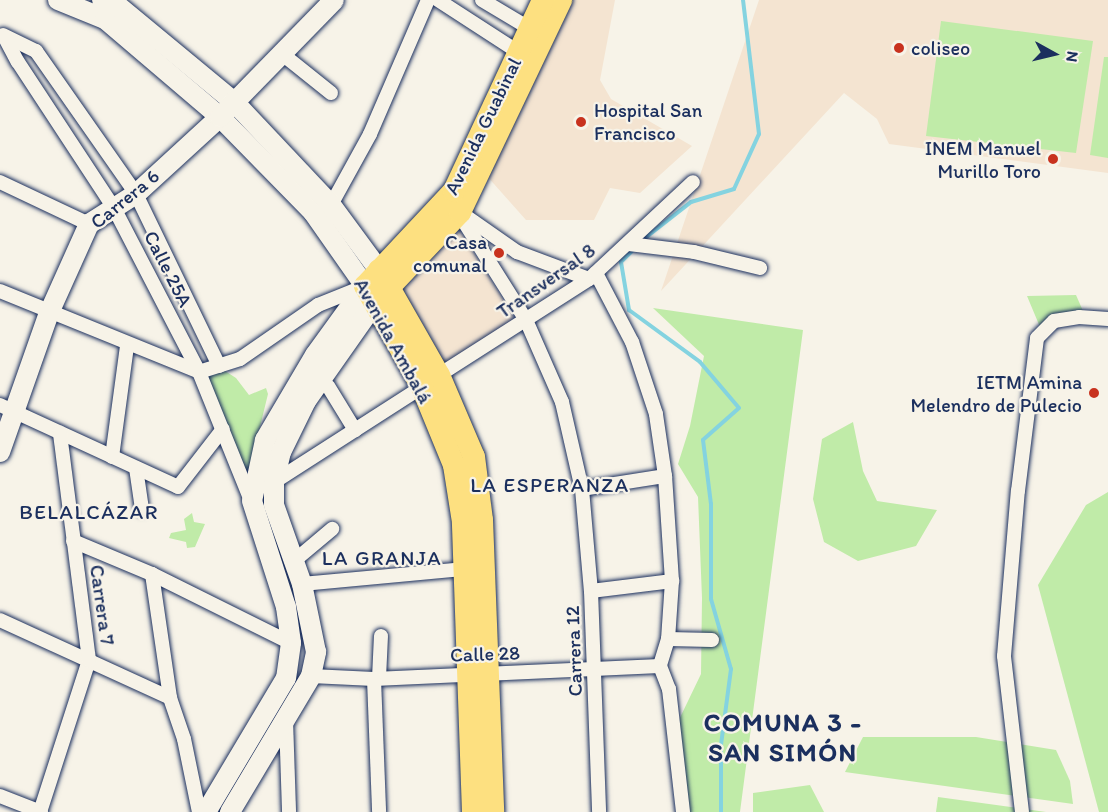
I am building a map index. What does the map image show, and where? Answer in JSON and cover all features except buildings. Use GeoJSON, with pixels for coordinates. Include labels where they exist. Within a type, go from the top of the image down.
{"type":"FeatureCollection","features":[{"type":"Feature","properties":{"kind":"main road","name":"Avenida Ambalá"},"geometry":{"type":"LineString","coordinates":[[58,0],[111,6],[234,102],[331,205],[474,458],[482,520],[473,812]]}},
{"type":"Feature","properties":{"kind":"main road","name":"Carrera 6"},"geometry":{"type":"LineString","coordinates":[[0,452],[6,408],[89,224],[136,194],[220,117],[334,0]]}},
{"type":"Feature","properties":{"kind":"main road","name":"Avenida Guabinal"},"geometry":{"type":"LineString","coordinates":[[454,207],[518,52],[543,0]]}},
{"type":"Feature","properties":{"kind":"main road","name":"Avenida Guabinal"},"geometry":{"type":"LineString","coordinates":[[206,812],[286,678],[291,643],[286,607],[252,501],[265,440],[315,355],[454,207],[561,0]]}},
{"type":"Feature","properties":{"kind":"main road","name":"Avenida Ambalá"},"geometry":{"type":"LineString","coordinates":[[111,6],[313,212],[377,287]]}},
{"type":"Feature","properties":{"kind":"main road","name":"Avenida Guabinal"},"geometry":{"type":"LineString","coordinates":[[230,812],[311,676],[316,652],[314,628],[302,584],[274,505],[273,482],[281,452],[306,401],[377,287]]}},
{"type":"Feature","properties":{"kind":"main road","name":"Avenida Ambalá"},"geometry":{"type":"LineString","coordinates":[[430,381],[454,465],[493,812]]}},
{"type":"Feature","properties":{"kind":"street"},"geometry":{"type":"LineString","coordinates":[[331,205],[370,134],[428,0]]}},
{"type":"Feature","properties":{"kind":"street"},"geometry":{"type":"LineString","coordinates":[[438,0],[518,52]]}},
{"type":"Feature","properties":{"kind":"street"},"geometry":{"type":"LineString","coordinates":[[482,0],[529,28]]}},
{"type":"Feature","properties":{"kind":"street","name":"Calle 25A"},"geometry":{"type":"LineString","coordinates":[[3,35],[36,51],[136,194],[219,366]]}},
{"type":"Feature","properties":{"kind":"street","name":"Calle 25A"},"geometry":{"type":"LineString","coordinates":[[3,35],[18,62],[114,208],[199,372],[252,501]]}},
{"type":"Feature","properties":{"kind":"street"},"geometry":{"type":"LineString","coordinates":[[281,53],[332,93]]}},
{"type":"Feature","properties":{"kind":"street"},"geometry":{"type":"LineString","coordinates":[[0,182],[89,224]]}},
{"type":"Feature","properties":{"kind":"street","name":"Transversal 8"},"geometry":{"type":"LineString","coordinates":[[273,482],[593,276],[693,182]]}},
{"type":"Feature","properties":{"kind":"street"},"geometry":{"type":"LineString","coordinates":[[454,207],[517,252],[593,276],[647,378],[665,476],[665,582],[668,639],[660,666],[669,689],[683,812]]}},
{"type":"Feature","properties":{"kind":"street","name":"Carrera 12"},"geometry":{"type":"LineString","coordinates":[[454,207],[526,320],[562,402],[582,489],[591,591],[599,812]]}},
{"type":"Feature","properties":{"kind":"street"},"geometry":{"type":"LineString","coordinates":[[629,244],[694,252],[760,268]]}},
{"type":"Feature","properties":{"kind":"street"},"geometry":{"type":"LineString","coordinates":[[0,291],[127,346],[199,372],[240,359],[318,305],[377,287]]}},
{"type":"Feature","properties":{"kind":"street"},"geometry":{"type":"LineString","coordinates":[[1022,812],[1004,656],[1018,490],[1037,338],[1054,321],[1079,317],[1108,319]]}},
{"type":"Feature","properties":{"kind":"street"},"geometry":{"type":"LineString","coordinates":[[112,457],[127,346]]}},
{"type":"Feature","properties":{"kind":"street"},"geometry":{"type":"LineString","coordinates":[[328,386],[355,430]]}},
{"type":"Feature","properties":{"kind":"street"},"geometry":{"type":"LineString","coordinates":[[6,408],[178,487],[223,429]]}},
{"type":"Feature","properties":{"kind":"street","name":"Carrera 7"},"geometry":{"type":"LineString","coordinates":[[41,812],[89,660],[60,433]]}},
{"type":"Feature","properties":{"kind":"street"},"geometry":{"type":"LineString","coordinates":[[136,468],[142,509]]}},
{"type":"Feature","properties":{"kind":"street"},"geometry":{"type":"LineString","coordinates":[[582,489],[665,476]]}},
{"type":"Feature","properties":{"kind":"street"},"geometry":{"type":"LineString","coordinates":[[294,561],[332,529]]}},
{"type":"Feature","properties":{"kind":"street"},"geometry":{"type":"LineString","coordinates":[[74,541],[152,574],[291,643]]}},
{"type":"Feature","properties":{"kind":"street"},"geometry":{"type":"LineString","coordinates":[[302,584],[465,569]]}},
{"type":"Feature","properties":{"kind":"street"},"geometry":{"type":"LineString","coordinates":[[152,574],[170,698],[184,739],[200,812]]}},
{"type":"Feature","properties":{"kind":"street"},"geometry":{"type":"LineString","coordinates":[[591,591],[665,582]]}},
{"type":"Feature","properties":{"kind":"street"},"geometry":{"type":"LineString","coordinates":[[0,620],[170,698]]}},
{"type":"Feature","properties":{"kind":"street"},"geometry":{"type":"LineString","coordinates":[[379,812],[377,679],[381,636]]}},
{"type":"Feature","properties":{"kind":"street"},"geometry":{"type":"LineString","coordinates":[[668,639],[712,640]]}},
{"type":"Feature","properties":{"kind":"street","name":"Calle 28"},"geometry":{"type":"LineString","coordinates":[[311,676],[377,679],[478,673],[594,671],[660,666]]}},
{"type":"Feature","properties":{"kind":"street"},"geometry":{"type":"LineString","coordinates":[[286,720],[290,812]]}},
{"type":"Feature","properties":{"kind":"street"},"geometry":{"type":"LineString","coordinates":[[0,796],[41,812]]}},
{"type":"Feature","properties":{"kind":"shaded area","name":"Hospital San Francisco"},"geometry":{"type":"Polygon","coordinates":[[[569,0],[615,0],[600,80],[611,99],[692,146],[640,193],[610,188],[594,220],[526,220],[486,175],[569,0]]]}},
{"type":"Feature","properties":{"kind":"shaded area","name":"INEM Manuel Murillo Toro"},"geometry":{"type":"Polygon","coordinates":[[[759,0],[1108,0],[1108,173],[889,144],[877,119],[844,93],[661,291],[759,0]]]}},
{"type":"Feature","properties":{"kind":"shaded area"},"geometry":{"type":"Polygon","coordinates":[[[458,227],[513,315],[513,322],[442,366],[399,294],[400,280],[458,227]]]}},
{"type":"Feature","properties":{"kind":"green space"},"geometry":{"type":"Polygon","coordinates":[[[941,21],[1093,41],[1076,153],[926,136],[941,21]]]}},
{"type":"Feature","properties":{"kind":"green space"},"geometry":{"type":"Polygon","coordinates":[[[1104,57],[1108,57],[1108,158],[1090,155],[1104,57]]]}},
{"type":"Feature","properties":{"kind":"green space"},"geometry":{"type":"Polygon","coordinates":[[[1076,295],[1083,311],[1064,320],[1045,339],[1027,296],[1076,295]]]}},
{"type":"Feature","properties":{"kind":"green space"},"geometry":{"type":"Polygon","coordinates":[[[653,308],[803,330],[740,812],[687,812],[675,728],[701,674],[702,598],[698,497],[678,464],[690,426],[704,356],[653,308]]]}},
{"type":"Feature","properties":{"kind":"green space"},"geometry":{"type":"Polygon","coordinates":[[[222,369],[236,378],[249,395],[266,388],[268,394],[246,484],[207,373],[222,369]]]}},
{"type":"Feature","properties":{"kind":"green space"},"geometry":{"type":"Polygon","coordinates":[[[853,422],[863,471],[877,501],[937,510],[916,546],[858,561],[824,542],[813,499],[822,439],[853,422]]]}},
{"type":"Feature","properties":{"kind":"green space"},"geometry":{"type":"Polygon","coordinates":[[[1108,492],[1108,812],[1099,812],[1038,585],[1086,505],[1108,492]]]}},
{"type":"Feature","properties":{"kind":"green space"},"geometry":{"type":"Polygon","coordinates":[[[192,513],[194,522],[205,524],[195,547],[187,548],[186,542],[169,538],[171,533],[186,530],[184,519],[192,513]]]}},
{"type":"Feature","properties":{"kind":"green space"},"geometry":{"type":"Polygon","coordinates":[[[863,737],[976,737],[1056,750],[1070,781],[1073,804],[845,772],[863,737]]]}},
{"type":"Feature","properties":{"kind":"green space"},"geometry":{"type":"Polygon","coordinates":[[[810,785],[824,812],[753,812],[753,793],[810,785]]]}},
{"type":"Feature","properties":{"kind":"green space"},"geometry":{"type":"Polygon","coordinates":[[[938,797],[1046,812],[936,812],[938,797]]]}},
{"type":"Feature","properties":{"kind":"waterway"},"geometry":{"type":"LineString","coordinates":[[640,242],[691,202],[734,189],[759,134],[743,0]]}},
{"type":"Feature","properties":{"kind":"waterway"},"geometry":{"type":"LineString","coordinates":[[635,248],[621,262],[629,310],[700,362],[739,408],[703,440],[711,504],[711,599],[731,669],[721,745],[721,812]]}},
{"type":"Feature","properties":{"kind":"place","name":"coliseo"},"geometry":{"type":"Point","coordinates":[899,48]}},
{"type":"Feature","properties":{"kind":"place","name":"Hospital San Francisco"},"geometry":{"type":"Point","coordinates":[581,122]}},
{"type":"Feature","properties":{"kind":"place","name":"INEM Manuel Murillo Toro"},"geometry":{"type":"Point","coordinates":[1053,159]}},
{"type":"Feature","properties":{"kind":"place","name":"Casa comunal"},"geometry":{"type":"Point","coordinates":[499,253]}},
{"type":"Feature","properties":{"kind":"place","name":"IETM Amina Melendro de Pulecio"},"geometry":{"type":"Point","coordinates":[1094,393]}},
{"type":"Feature","properties":{"kind":"district","name":"LA ESPERANZA"},"geometry":{"type":"Point","coordinates":[550,485]}},
{"type":"Feature","properties":{"kind":"district","name":"BELALCÁZAR"},"geometry":{"type":"Point","coordinates":[89,512]}},
{"type":"Feature","properties":{"kind":"district","name":"LA GRANJA"},"geometry":{"type":"Point","coordinates":[382,558]}},
{"type":"Feature","properties":{"kind":"district","name":"COMUNA 3 - SAN SIMÓN"},"geometry":{"type":"Point","coordinates":[783,738]}}]}
